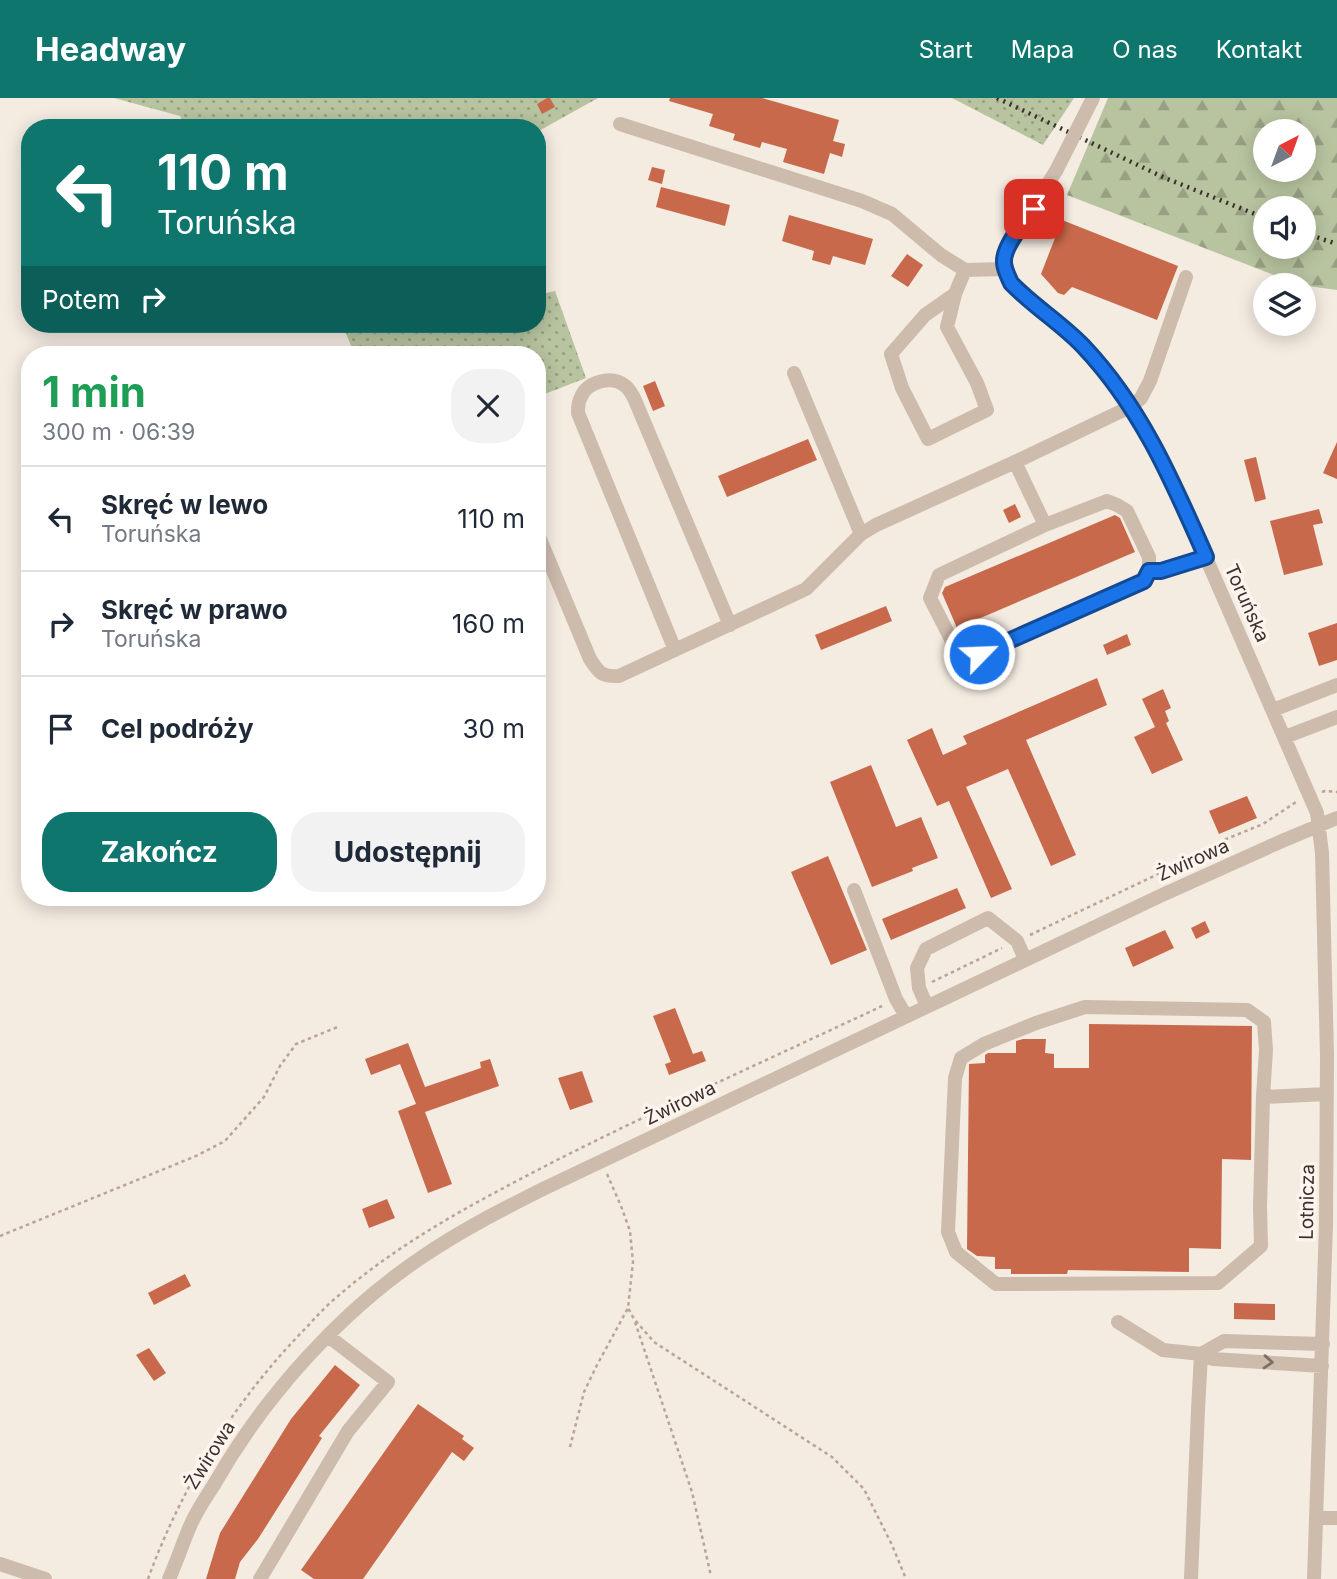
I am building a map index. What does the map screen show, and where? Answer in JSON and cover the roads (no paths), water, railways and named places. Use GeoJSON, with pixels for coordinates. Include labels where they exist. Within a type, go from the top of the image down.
{"type":"FeatureCollection","features":[{"type":"Feature","properties":{"kind":"street"},"geometry":{"type":"LineString","coordinates":[[620,124],[862,201],[892,214],[941,255],[965,270],[1005,269],[1003,259],[1006,250],[1056,172],[1093,98]]}},
{"type":"Feature","properties":{"kind":"street","name":"Toruńska"},"geometry":{"type":"LineString","coordinates":[[1005,269],[1011,283],[1019,291],[1084,346],[1132,406],[1170,475],[1273,710],[1320,825]]}},
{"type":"Feature","properties":{"kind":"street"},"geometry":{"type":"LineString","coordinates":[[955,294],[925,315],[891,354],[902,388],[928,439],[987,410],[977,383],[947,327],[955,294],[965,270]]}},
{"type":"Feature","properties":{"kind":"street"},"geometry":{"type":"LineString","coordinates":[[546,554],[590,659],[598,671],[609,676],[619,676],[806,589],[861,534],[876,525],[1132,406],[1141,398],[1150,381],[1186,277]]}},
{"type":"Feature","properties":{"kind":"street"},"geometry":{"type":"LineString","coordinates":[[794,373],[861,534]]}},
{"type":"Feature","properties":{"kind":"street"},"geometry":{"type":"LineString","coordinates":[[675,650],[578,414],[579,401],[588,387],[606,380],[617,380],[627,386],[730,625]]}},
{"type":"Feature","properties":{"kind":"street"},"geometry":{"type":"LineString","coordinates":[[1015,461],[1045,525]]}},
{"type":"Feature","properties":{"kind":"street"},"geometry":{"type":"LineString","coordinates":[[1107,501],[1117,505],[1127,511],[1149,557],[1149,571],[1144,581],[979,654],[954,645],[930,598],[939,575],[1045,525],[1107,501]]}},
{"type":"Feature","properties":{"kind":"street"},"geometry":{"type":"LineString","coordinates":[[1149,571],[1161,571],[1206,557]]}},
{"type":"Feature","properties":{"kind":"street"},"geometry":{"type":"LineString","coordinates":[[1273,710],[1337,685]]}},
{"type":"Feature","properties":{"kind":"street"},"geometry":{"type":"LineString","coordinates":[[1284,737],[1337,717]]}},
{"type":"Feature","properties":{"kind":"street","name":"Żwirowa"},"geometry":{"type":"LineString","coordinates":[[169,1579],[192,1522],[227,1461],[268,1403],[313,1350],[364,1302],[420,1258],[480,1220],[601,1161],[1172,890],[1337,818]]}},
{"type":"Feature","properties":{"kind":"street","name":"Lotnicza"},"geometry":{"type":"LineString","coordinates":[[1314,1579],[1323,1343],[1332,1226],[1320,825]]}},
{"type":"Feature","properties":{"kind":"street"},"geometry":{"type":"LineString","coordinates":[[854,890],[896,999],[906,1016]]}},
{"type":"Feature","properties":{"kind":"street"},"geometry":{"type":"LineString","coordinates":[[926,1006],[919,988],[916,968],[926,949],[988,918],[1017,941],[1025,959]]}},
{"type":"Feature","properties":{"kind":"street"},"geometry":{"type":"LineString","coordinates":[[1085,1007],[1247,1010],[1264,1022],[1264,1097],[1261,1247],[1218,1283],[996,1284],[956,1252],[948,1232],[954,1078],[961,1058],[984,1044],[1085,1007]]}},
{"type":"Feature","properties":{"kind":"street"},"geometry":{"type":"LineString","coordinates":[[1264,1097],[1327,1094]]}},
{"type":"Feature","properties":{"kind":"street"},"geometry":{"type":"LineString","coordinates":[[1118,1322],[1163,1350],[1207,1357],[1322,1366]]}},
{"type":"Feature","properties":{"kind":"street"},"geometry":{"type":"LineString","coordinates":[[260,1579],[348,1431],[388,1382],[328,1336]]}},
{"type":"Feature","properties":{"kind":"street"},"geometry":{"type":"LineString","coordinates":[[1191,1579],[1198,1410],[1207,1357],[1224,1341],[1323,1343]]}},
{"type":"Feature","properties":{"kind":"street"},"geometry":{"type":"LineString","coordinates":[[1317,1518],[1337,1518]]}},
{"type":"Feature","properties":{"kind":"street"},"geometry":{"type":"LineString","coordinates":[[0,1564],[45,1579]]}},
{"type":"Feature","properties":{"kind":"railway"},"geometry":{"type":"LineString","coordinates":[[997,98],[1165,178],[1253,213]]}},
{"type":"Feature","properties":{"kind":"railway"},"geometry":{"type":"LineString","coordinates":[[1316,237],[1337,244]]}}]}
